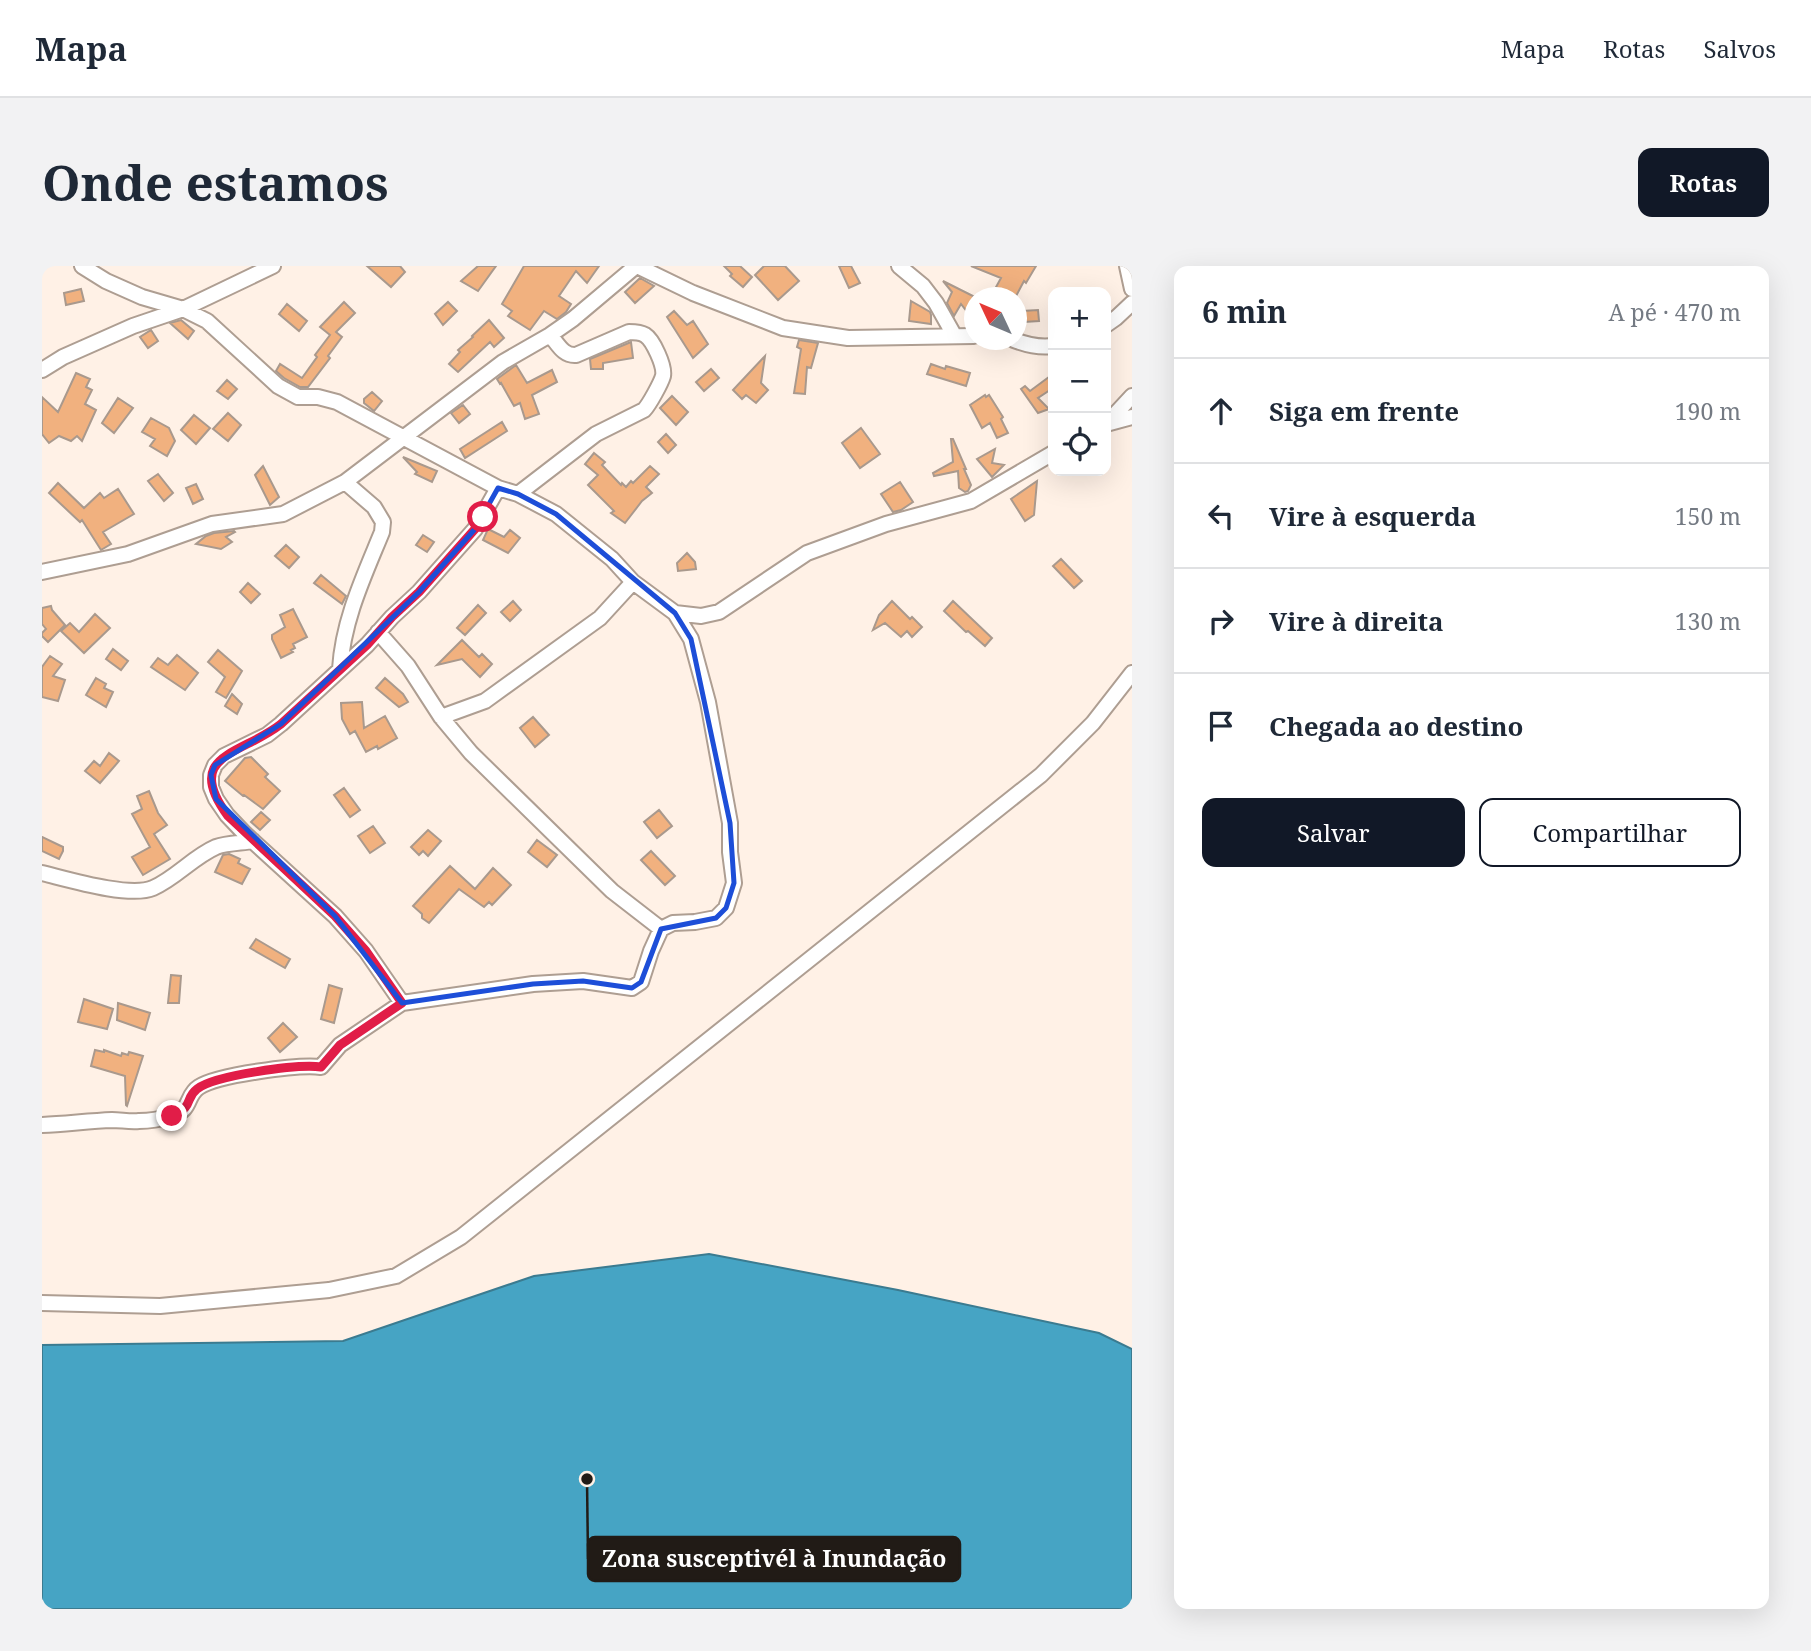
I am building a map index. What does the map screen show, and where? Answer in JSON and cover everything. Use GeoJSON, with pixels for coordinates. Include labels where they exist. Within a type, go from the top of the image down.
{"type":"FeatureCollection","features":[{"type":"Feature","properties":{"kind":"street"},"geometry":{"type":"LineString","coordinates":[[42,1125],[139,1121],[172,1116],[188,1106],[193,1093],[199,1087],[209,1083],[296,1066],[321,1067],[340,1045],[402,1003],[533,984],[583,981],[632,988],[641,982],[661,929],[674,923],[716,918],[726,908],[734,883],[730,823],[708,702],[691,639],[675,613],[633,582],[612,559],[556,514],[518,494],[498,488],[337,402],[318,397],[298,397],[278,386],[207,321],[183,309],[142,297],[106,281],[82,266]]}},
{"type":"Feature","properties":{"kind":"street"},"geometry":{"type":"LineString","coordinates":[[42,370],[63,357],[133,326],[183,309],[273,266]]}},
{"type":"Feature","properties":{"kind":"street"},"geometry":{"type":"LineString","coordinates":[[42,572],[128,554],[212,524],[283,514],[345,482],[503,362],[551,335],[573,319],[636,266],[693,293],[783,328],[848,338],[964,335]]}},
{"type":"Feature","properties":{"kind":"street"},"geometry":{"type":"LineString","coordinates":[[898,266],[923,286],[954,335]]}},
{"type":"Feature","properties":{"kind":"street"},"geometry":{"type":"LineString","coordinates":[[1127,266],[1132,289]]}},
{"type":"Feature","properties":{"kind":"street"},"geometry":{"type":"LineString","coordinates":[[1111,322],[1132,303]]}},
{"type":"Feature","properties":{"kind":"street"},"geometry":{"type":"LineString","coordinates":[[518,494],[596,434],[644,410],[663,377],[660,359],[651,341],[637,331],[576,355],[565,353],[551,335]]}},
{"type":"Feature","properties":{"kind":"street"},"geometry":{"type":"LineString","coordinates":[[1027,345],[1048,347]]}},
{"type":"Feature","properties":{"kind":"street"},"geometry":{"type":"LineString","coordinates":[[1111,419],[1132,396]]}},
{"type":"Feature","properties":{"kind":"street"},"geometry":{"type":"LineString","coordinates":[[1111,423],[1132,417]]}},
{"type":"Feature","properties":{"kind":"street"},"geometry":{"type":"LineString","coordinates":[[675,613],[701,616],[719,612],[807,553],[886,524],[971,501],[1048,456]]}},
{"type":"Feature","properties":{"kind":"street"},"geometry":{"type":"LineString","coordinates":[[340,668],[344,633],[383,522],[374,507],[345,482]]}},
{"type":"Feature","properties":{"kind":"street"},"geometry":{"type":"LineString","coordinates":[[402,1003],[366,951],[335,916],[228,816],[211,787],[211,775],[215,765],[225,756],[267,735],[281,724],[367,645],[475,529],[498,488]]}},
{"type":"Feature","properties":{"kind":"street"},"geometry":{"type":"LineString","coordinates":[[441,718],[485,701],[600,618],[633,582]]}},
{"type":"Feature","properties":{"kind":"street"},"geometry":{"type":"LineString","coordinates":[[378,632],[408,666],[441,718],[471,753],[612,891],[661,929]]}},
{"type":"Feature","properties":{"kind":"street"},"geometry":{"type":"LineString","coordinates":[[42,1303],[160,1306],[329,1290],[396,1276],[461,1237],[1041,775],[1093,723],[1132,674]]}},
{"type":"Feature","properties":{"kind":"street"},"geometry":{"type":"LineString","coordinates":[[219,846],[228,816]]}},
{"type":"Feature","properties":{"kind":"street"},"geometry":{"type":"LineString","coordinates":[[42,873],[97,887],[151,889],[219,846],[253,841]]}},
{"type":"Feature","properties":{"kind":"highlighted area"},"geometry":{"type":"Polygon","coordinates":[[[498,488],[518,494],[556,514],[612,559],[675,613],[691,639],[730,823],[734,883],[726,908],[716,918],[661,929],[641,982],[632,988],[583,981],[533,984],[402,1003],[335,916],[216,799],[211,775],[215,765],[281,724],[419,592],[475,529],[498,488]]]}},
{"type":"Feature","properties":{"kind":"water"},"geometry":{"type":"Polygon","coordinates":[[[709,1254],[898,1290],[1099,1333],[1132,1349],[1132,1609],[42,1609],[42,1345],[343,1341],[534,1276],[709,1254]]]}},
{"type":"Feature","properties":{"kind":"building"},"geometry":{"type":"Polygon","coordinates":[[[367,266],[400,266],[405,272],[391,287],[367,266]]]}},
{"type":"Feature","properties":{"kind":"building"},"geometry":{"type":"Polygon","coordinates":[[[478,266],[496,266],[478,291],[461,281],[478,266]]]}},
{"type":"Feature","properties":{"kind":"building"},"geometry":{"type":"Polygon","coordinates":[[[524,266],[599,266],[587,283],[576,271],[559,296],[571,304],[566,312],[557,319],[544,311],[530,330],[508,316],[512,311],[502,304],[524,266]]]}},
{"type":"Feature","properties":{"kind":"building"},"geometry":{"type":"Polygon","coordinates":[[[724,266],[740,266],[752,277],[743,287],[730,276],[732,274],[724,266]]]}},
{"type":"Feature","properties":{"kind":"building"},"geometry":{"type":"Polygon","coordinates":[[[764,266],[785,266],[799,281],[778,300],[755,275],[764,266]]]}},
{"type":"Feature","properties":{"kind":"building"},"geometry":{"type":"Polygon","coordinates":[[[839,266],[851,266],[860,283],[849,288],[839,266]]]}},
{"type":"Feature","properties":{"kind":"building"},"geometry":{"type":"Polygon","coordinates":[[[971,266],[1036,266],[1021,287],[996,287],[1001,278],[971,266]]]}},
{"type":"Feature","properties":{"kind":"building"},"geometry":{"type":"Polygon","coordinates":[[[640,278],[654,286],[635,303],[625,292],[640,278]]]}},
{"type":"Feature","properties":{"kind":"building"},"geometry":{"type":"Polygon","coordinates":[[[943,281],[964,292],[964,308],[961,304],[954,316],[947,303],[952,292],[943,281]]]}},
{"type":"Feature","properties":{"kind":"building"},"geometry":{"type":"Polygon","coordinates":[[[81,289],[84,301],[66,305],[64,293],[81,289]]]}},
{"type":"Feature","properties":{"kind":"building"},"geometry":{"type":"Polygon","coordinates":[[[911,301],[930,312],[931,324],[909,321],[911,301]]]}},
{"type":"Feature","properties":{"kind":"building"},"geometry":{"type":"Polygon","coordinates":[[[344,302],[355,313],[336,332],[342,337],[308,387],[300,387],[276,371],[280,364],[302,378],[330,335],[320,327],[344,302]]]}},
{"type":"Feature","properties":{"kind":"building"},"geometry":{"type":"Polygon","coordinates":[[[448,302],[457,311],[443,325],[435,314],[448,302]]]}},
{"type":"Feature","properties":{"kind":"building"},"geometry":{"type":"Polygon","coordinates":[[[287,304],[307,321],[299,331],[279,314],[287,304]]]}},
{"type":"Feature","properties":{"kind":"building"},"geometry":{"type":"Polygon","coordinates":[[[1038,310],[1039,321],[1027,322],[1027,311],[1038,310]]]}},
{"type":"Feature","properties":{"kind":"building"},"geometry":{"type":"Polygon","coordinates":[[[674,311],[687,325],[693,321],[708,344],[693,358],[667,317],[674,311]]]}},
{"type":"Feature","properties":{"kind":"building"},"geometry":{"type":"Polygon","coordinates":[[[181,320],[194,331],[188,339],[170,323],[181,320]]]}},
{"type":"Feature","properties":{"kind":"building"},"geometry":{"type":"Polygon","coordinates":[[[489,320],[504,338],[494,347],[490,342],[458,372],[449,364],[460,352],[458,350],[489,320]]]}},
{"type":"Feature","properties":{"kind":"building"},"geometry":{"type":"Polygon","coordinates":[[[151,330],[158,341],[148,348],[140,337],[151,330]]]}},
{"type":"Feature","properties":{"kind":"building"},"geometry":{"type":"Polygon","coordinates":[[[799,340],[818,343],[811,368],[807,367],[805,394],[794,393],[801,349],[797,347],[799,340]]]}},
{"type":"Feature","properties":{"kind":"building"},"geometry":{"type":"Polygon","coordinates":[[[631,342],[633,358],[603,363],[603,369],[591,369],[590,359],[631,342]]]}},
{"type":"Feature","properties":{"kind":"building"},"geometry":{"type":"Polygon","coordinates":[[[765,356],[761,383],[768,390],[756,403],[746,395],[742,399],[733,390],[765,356]]]}},
{"type":"Feature","properties":{"kind":"building"},"geometry":{"type":"Polygon","coordinates":[[[931,364],[970,373],[966,386],[927,374],[931,364]]]}},
{"type":"Feature","properties":{"kind":"building"},"geometry":{"type":"Polygon","coordinates":[[[516,365],[527,383],[552,370],[557,382],[532,395],[539,414],[525,419],[520,403],[514,406],[497,379],[516,365]]]}},
{"type":"Feature","properties":{"kind":"building"},"geometry":{"type":"Polygon","coordinates":[[[711,369],[719,378],[704,391],[696,382],[711,369]]]}},
{"type":"Feature","properties":{"kind":"building"},"geometry":{"type":"Polygon","coordinates":[[[76,373],[90,379],[86,387],[92,390],[85,404],[96,410],[82,441],[77,436],[71,441],[59,436],[49,443],[42,434],[42,397],[58,412],[76,373]]]}},
{"type":"Feature","properties":{"kind":"building"},"geometry":{"type":"Polygon","coordinates":[[[1048,378],[1048,391],[1038,398],[1048,409],[1038,413],[1021,389],[1025,386],[1030,391],[1048,378]]]}},
{"type":"Feature","properties":{"kind":"building"},"geometry":{"type":"Polygon","coordinates":[[[227,380],[237,389],[228,399],[217,391],[227,380]]]}},
{"type":"Feature","properties":{"kind":"building"},"geometry":{"type":"Polygon","coordinates":[[[372,392],[382,401],[374,411],[364,403],[364,399],[372,392]]]}},
{"type":"Feature","properties":{"kind":"building"},"geometry":{"type":"Polygon","coordinates":[[[989,395],[1003,417],[1001,419],[1008,433],[997,438],[990,423],[982,428],[970,405],[989,395]]]}},
{"type":"Feature","properties":{"kind":"building"},"geometry":{"type":"Polygon","coordinates":[[[672,396],[688,412],[676,425],[660,408],[672,396]]]}},
{"type":"Feature","properties":{"kind":"building"},"geometry":{"type":"Polygon","coordinates":[[[118,398],[133,408],[114,433],[102,423],[118,398]]]}},
{"type":"Feature","properties":{"kind":"building"},"geometry":{"type":"Polygon","coordinates":[[[463,405],[470,414],[459,423],[451,413],[463,405]]]}},
{"type":"Feature","properties":{"kind":"building"},"geometry":{"type":"Polygon","coordinates":[[[228,413],[241,425],[228,441],[213,429],[228,413]]]}},
{"type":"Feature","properties":{"kind":"building"},"geometry":{"type":"Polygon","coordinates":[[[194,415],[210,428],[196,444],[181,430],[194,415]]]}},
{"type":"Feature","properties":{"kind":"building"},"geometry":{"type":"Polygon","coordinates":[[[151,418],[169,428],[175,441],[167,456],[150,446],[155,439],[142,432],[151,418]]]}},
{"type":"Feature","properties":{"kind":"building"},"geometry":{"type":"Polygon","coordinates":[[[502,422],[507,431],[465,458],[460,449],[502,422]]]}},
{"type":"Feature","properties":{"kind":"building"},"geometry":{"type":"Polygon","coordinates":[[[861,428],[880,454],[860,468],[842,443],[861,428]]]}},
{"type":"Feature","properties":{"kind":"building"},"geometry":{"type":"Polygon","coordinates":[[[666,434],[676,445],[668,453],[658,442],[666,434]]]}},
{"type":"Feature","properties":{"kind":"building"},"geometry":{"type":"Polygon","coordinates":[[[951,439],[971,485],[965,492],[959,488],[958,471],[934,476],[933,473],[953,462],[951,439]]]}},
{"type":"Feature","properties":{"kind":"building"},"geometry":{"type":"Polygon","coordinates":[[[995,449],[992,463],[1004,465],[992,477],[977,459],[995,449]]]}},
{"type":"Feature","properties":{"kind":"building"},"geometry":{"type":"Polygon","coordinates":[[[594,453],[605,462],[602,465],[626,487],[650,466],[659,474],[646,487],[652,493],[625,523],[611,513],[614,511],[588,485],[598,475],[585,464],[594,453]]]}},
{"type":"Feature","properties":{"kind":"building"},"geometry":{"type":"Polygon","coordinates":[[[403,457],[437,471],[432,482],[415,474],[417,472],[403,457]]]}},
{"type":"Feature","properties":{"kind":"building"},"geometry":{"type":"Polygon","coordinates":[[[263,466],[279,497],[270,505],[255,475],[263,466]]]}},
{"type":"Feature","properties":{"kind":"building"},"geometry":{"type":"Polygon","coordinates":[[[158,474],[173,493],[164,501],[148,481],[158,474]]]}},
{"type":"Feature","properties":{"kind":"building"},"geometry":{"type":"Polygon","coordinates":[[[1037,481],[1034,515],[1025,521],[1011,499],[1037,481]]]}},
{"type":"Feature","properties":{"kind":"building"},"geometry":{"type":"Polygon","coordinates":[[[900,482],[913,502],[893,512],[881,494],[900,482]]]}},
{"type":"Feature","properties":{"kind":"building"},"geometry":{"type":"Polygon","coordinates":[[[58,483],[84,508],[100,493],[104,498],[118,489],[134,514],[103,532],[111,544],[101,550],[82,520],[80,522],[49,493],[58,483]]]}},
{"type":"Feature","properties":{"kind":"building"},"geometry":{"type":"Polygon","coordinates":[[[196,484],[203,499],[193,504],[186,488],[196,484]]]}},
{"type":"Feature","properties":{"kind":"building"},"geometry":{"type":"Polygon","coordinates":[[[488,529],[504,537],[510,530],[520,538],[508,553],[483,540],[488,529]]]}},
{"type":"Feature","properties":{"kind":"building"},"geometry":{"type":"Polygon","coordinates":[[[234,531],[226,537],[232,542],[221,549],[196,544],[214,533],[234,531]]]}},
{"type":"Feature","properties":{"kind":"building"},"geometry":{"type":"Polygon","coordinates":[[[423,535],[434,542],[427,552],[416,545],[423,535]]]}},
{"type":"Feature","properties":{"kind":"building"},"geometry":{"type":"Polygon","coordinates":[[[286,545],[299,557],[289,568],[275,556],[286,545]]]}},
{"type":"Feature","properties":{"kind":"building"},"geometry":{"type":"Polygon","coordinates":[[[687,553],[695,562],[696,569],[678,571],[677,563],[687,553]]]}},
{"type":"Feature","properties":{"kind":"building"},"geometry":{"type":"Polygon","coordinates":[[[1061,559],[1082,581],[1074,588],[1053,566],[1061,559]]]}},
{"type":"Feature","properties":{"kind":"building"},"geometry":{"type":"Polygon","coordinates":[[[321,575],[346,596],[342,604],[314,583],[321,575]]]}},
{"type":"Feature","properties":{"kind":"building"},"geometry":{"type":"Polygon","coordinates":[[[248,583],[260,594],[251,603],[240,592],[248,583]]]}},
{"type":"Feature","properties":{"kind":"building"},"geometry":{"type":"Polygon","coordinates":[[[513,601],[521,610],[510,621],[501,612],[513,601]]]}},
{"type":"Feature","properties":{"kind":"building"},"geometry":{"type":"Polygon","coordinates":[[[892,601],[922,627],[912,637],[907,631],[901,637],[885,623],[873,630],[879,615],[892,601]]]}},
{"type":"Feature","properties":{"kind":"building"},"geometry":{"type":"Polygon","coordinates":[[[953,601],[992,638],[985,646],[944,611],[953,601]]]}},
{"type":"Feature","properties":{"kind":"building"},"geometry":{"type":"Polygon","coordinates":[[[478,605],[486,613],[465,635],[457,628],[478,605]]]}},
{"type":"Feature","properties":{"kind":"building"},"geometry":{"type":"Polygon","coordinates":[[[51,606],[65,625],[48,642],[42,636],[46,629],[42,624],[42,608],[51,606]]]}},
{"type":"Feature","properties":{"kind":"building"},"geometry":{"type":"Polygon","coordinates":[[[293,609],[307,637],[293,644],[293,652],[281,658],[272,635],[285,627],[280,615],[293,609]]]}},
{"type":"Feature","properties":{"kind":"building"},"geometry":{"type":"Polygon","coordinates":[[[95,614],[110,628],[84,653],[61,631],[70,623],[79,632],[95,614]]]}},
{"type":"Feature","properties":{"kind":"building"},"geometry":{"type":"Polygon","coordinates":[[[462,640],[479,657],[482,654],[492,664],[480,677],[462,659],[437,665],[462,640]]]}},
{"type":"Feature","properties":{"kind":"building"},"geometry":{"type":"Polygon","coordinates":[[[113,649],[128,661],[121,670],[106,659],[113,649]]]}},
{"type":"Feature","properties":{"kind":"building"},"geometry":{"type":"Polygon","coordinates":[[[218,650],[242,671],[226,698],[216,692],[225,677],[208,662],[218,650]]]}},
{"type":"Feature","properties":{"kind":"building"},"geometry":{"type":"Polygon","coordinates":[[[177,655],[198,673],[185,690],[151,667],[158,658],[168,665],[177,655]]]}},
{"type":"Feature","properties":{"kind":"building"},"geometry":{"type":"Polygon","coordinates":[[[50,656],[62,664],[53,676],[65,680],[58,701],[42,697],[42,667],[50,656]]]}},
{"type":"Feature","properties":{"kind":"building"},"geometry":{"type":"Polygon","coordinates":[[[96,678],[106,684],[104,688],[113,692],[106,707],[86,695],[96,678]]]}},
{"type":"Feature","properties":{"kind":"building"},"geometry":{"type":"Polygon","coordinates":[[[385,678],[408,702],[399,707],[376,688],[385,678]]]}},
{"type":"Feature","properties":{"kind":"building"},"geometry":{"type":"Polygon","coordinates":[[[232,694],[242,704],[237,714],[225,706],[232,694]]]}},
{"type":"Feature","properties":{"kind":"building"},"geometry":{"type":"Polygon","coordinates":[[[362,702],[364,728],[385,716],[397,738],[378,749],[377,746],[366,752],[355,731],[350,734],[342,719],[341,703],[362,702]]]}},
{"type":"Feature","properties":{"kind":"building"},"geometry":{"type":"Polygon","coordinates":[[[533,717],[549,735],[535,747],[520,728],[533,717]]]}},
{"type":"Feature","properties":{"kind":"building"},"geometry":{"type":"Polygon","coordinates":[[[109,753],[119,761],[100,783],[85,771],[94,761],[100,766],[109,753]]]}},
{"type":"Feature","properties":{"kind":"building"},"geometry":{"type":"Polygon","coordinates":[[[251,757],[268,774],[265,777],[280,791],[263,809],[225,781],[245,758],[251,757]]]}},
{"type":"Feature","properties":{"kind":"building"},"geometry":{"type":"Polygon","coordinates":[[[344,788],[360,810],[350,817],[334,795],[344,788]]]}},
{"type":"Feature","properties":{"kind":"building"},"geometry":{"type":"Polygon","coordinates":[[[149,791],[158,813],[167,825],[154,834],[170,859],[143,875],[132,857],[150,847],[132,814],[142,809],[137,796],[149,791]]]}},
{"type":"Feature","properties":{"kind":"building"},"geometry":{"type":"Polygon","coordinates":[[[659,810],[672,826],[657,838],[644,822],[659,810]]]}},
{"type":"Feature","properties":{"kind":"building"},"geometry":{"type":"Polygon","coordinates":[[[261,812],[270,820],[260,830],[251,822],[261,812]]]}},
{"type":"Feature","properties":{"kind":"building"},"geometry":{"type":"Polygon","coordinates":[[[373,826],[385,843],[370,853],[358,836],[373,826]]]}},
{"type":"Feature","properties":{"kind":"building"},"geometry":{"type":"Polygon","coordinates":[[[428,830],[441,841],[428,856],[423,851],[419,855],[411,847],[428,830]]]}},
{"type":"Feature","properties":{"kind":"building"},"geometry":{"type":"Polygon","coordinates":[[[42,837],[63,847],[59,859],[42,851],[42,837]]]}},
{"type":"Feature","properties":{"kind":"building"},"geometry":{"type":"Polygon","coordinates":[[[537,840],[557,855],[547,867],[528,852],[537,840]]]}},
{"type":"Feature","properties":{"kind":"building"},"geometry":{"type":"Polygon","coordinates":[[[651,851],[675,876],[665,885],[641,860],[651,851]]]}},
{"type":"Feature","properties":{"kind":"building"},"geometry":{"type":"Polygon","coordinates":[[[229,854],[240,859],[238,863],[250,869],[242,884],[215,872],[223,855],[229,854]]]}},
{"type":"Feature","properties":{"kind":"building"},"geometry":{"type":"Polygon","coordinates":[[[450,866],[475,889],[493,868],[511,885],[492,905],[489,902],[484,907],[459,889],[429,923],[413,906],[450,866]]]}},
{"type":"Feature","properties":{"kind":"building"},"geometry":{"type":"Polygon","coordinates":[[[256,939],[290,959],[285,968],[250,948],[256,939]]]}},
{"type":"Feature","properties":{"kind":"building"},"geometry":{"type":"Polygon","coordinates":[[[171,975],[181,976],[179,1003],[168,1003],[171,975]]]}},
{"type":"Feature","properties":{"kind":"building"},"geometry":{"type":"Polygon","coordinates":[[[329,985],[342,989],[334,1023],[321,1019],[329,985]]]}},
{"type":"Feature","properties":{"kind":"building"},"geometry":{"type":"Polygon","coordinates":[[[84,999],[113,1009],[107,1029],[78,1022],[84,999]]]}},
{"type":"Feature","properties":{"kind":"building"},"geometry":{"type":"Polygon","coordinates":[[[118,1003],[150,1013],[145,1030],[117,1020],[118,1003]]]}},
{"type":"Feature","properties":{"kind":"building"},"geometry":{"type":"Polygon","coordinates":[[[283,1023],[297,1037],[280,1052],[268,1038],[283,1023]]]}},
{"type":"Feature","properties":{"kind":"building"},"geometry":{"type":"Polygon","coordinates":[[[95,1050],[121,1056],[122,1053],[128,1055],[129,1052],[143,1056],[127,1106],[125,1076],[91,1066],[95,1050]]]}},
{"type":"Feature","properties":{"kind":"place","name":"Zona susceptivél à Inundação"},"geometry":{"type":"Point","coordinates":[587,1479]}},
{"type":"Feature","properties":{"kind":"route"},"geometry":{"type":"LineString","coordinates":[[172,1116],[188,1106],[193,1093],[199,1087],[209,1083],[296,1066],[321,1067],[340,1045],[402,1003],[366,951],[335,916],[228,816],[211,787],[211,775],[215,765],[225,756],[267,735],[281,724],[367,645],[419,592],[483,517]]}}]}
